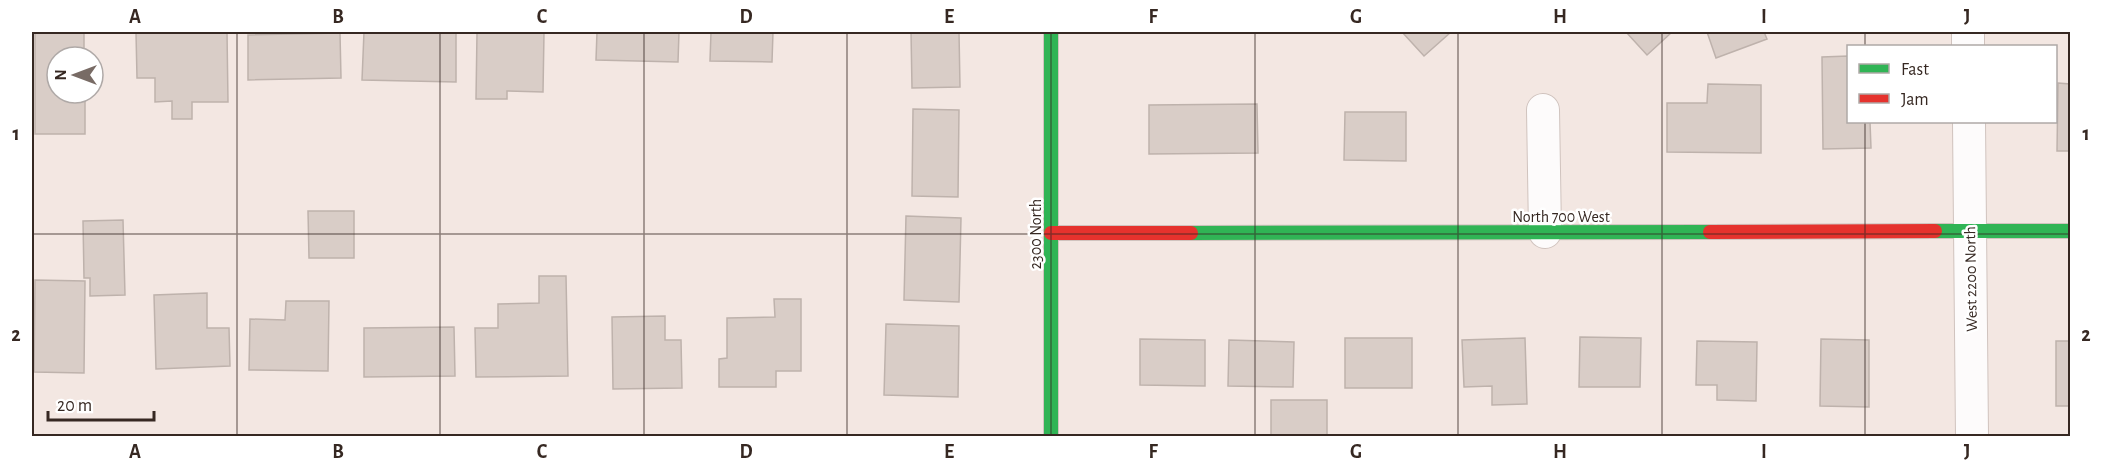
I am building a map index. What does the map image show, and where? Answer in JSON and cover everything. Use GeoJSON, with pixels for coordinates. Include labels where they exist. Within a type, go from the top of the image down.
{"type":"FeatureCollection","features":[{"type":"Feature","properties":{"kind":"street","name":"2300 North"},"geometry":{"type":"LineString","coordinates":[[1051,32],[1052,436]]}},
{"type":"Feature","properties":{"kind":"street"},"geometry":{"type":"LineString","coordinates":[[1543,110],[1545,232]]}},
{"type":"Feature","properties":{"kind":"street","name":"West 2200 North"},"geometry":{"type":"LineString","coordinates":[[1969,123],[1972,436]]}},
{"type":"Feature","properties":{"kind":"street","name":"North 700 West"},"geometry":{"type":"LineString","coordinates":[[1051,232],[2070,231]]}},
{"type":"Feature","properties":{"kind":"building"},"geometry":{"type":"Polygon","coordinates":[[[227,32],[228,102],[192,102],[192,119],[172,119],[172,101],[155,102],[155,78],[137,78],[136,33],[227,32]]]}},
{"type":"Feature","properties":{"kind":"building"},"geometry":{"type":"Polygon","coordinates":[[[364,32],[456,32],[456,82],[362,80],[364,32]]]}},
{"type":"Feature","properties":{"kind":"building"},"geometry":{"type":"Polygon","coordinates":[[[597,32],[679,32],[678,62],[596,60],[597,32]]]}},
{"type":"Feature","properties":{"kind":"building"},"geometry":{"type":"Polygon","coordinates":[[[711,32],[773,32],[772,62],[710,61],[711,32]]]}},
{"type":"Feature","properties":{"kind":"building"},"geometry":{"type":"Polygon","coordinates":[[[911,32],[959,32],[960,87],[912,88],[911,32]]]}},
{"type":"Feature","properties":{"kind":"building"},"geometry":{"type":"Polygon","coordinates":[[[1402,32],[1451,32],[1424,56],[1402,32]]]}},
{"type":"Feature","properties":{"kind":"building"},"geometry":{"type":"Polygon","coordinates":[[[1626,32],[1672,32],[1647,55],[1626,32]]]}},
{"type":"Feature","properties":{"kind":"building"},"geometry":{"type":"Polygon","coordinates":[[[1707,32],[1764,32],[1767,39],[1716,58],[1707,32]]]}},
{"type":"Feature","properties":{"kind":"building"},"geometry":{"type":"Polygon","coordinates":[[[35,33],[84,33],[84,45],[45,45],[45,105],[85,105],[85,134],[35,134],[35,33]]]}},
{"type":"Feature","properties":{"kind":"building"},"geometry":{"type":"Polygon","coordinates":[[[340,33],[341,78],[248,80],[248,35],[340,33]]]}},
{"type":"Feature","properties":{"kind":"building"},"geometry":{"type":"Polygon","coordinates":[[[477,33],[544,33],[543,92],[507,91],[507,99],[476,99],[477,33]]]}},
{"type":"Feature","properties":{"kind":"building"},"geometry":{"type":"Polygon","coordinates":[[[1847,56],[1847,123],[1870,123],[1871,148],[1823,149],[1822,57],[1847,56]]]}},
{"type":"Feature","properties":{"kind":"building"},"geometry":{"type":"Polygon","coordinates":[[[2058,83],[2070,84],[2070,151],[2057,151],[2058,83]]]}},
{"type":"Feature","properties":{"kind":"building"},"geometry":{"type":"Polygon","coordinates":[[[1708,84],[1761,85],[1761,153],[1667,152],[1667,103],[1707,103],[1708,84]]]}},
{"type":"Feature","properties":{"kind":"building"},"geometry":{"type":"Polygon","coordinates":[[[1257,104],[1258,153],[1149,154],[1149,105],[1257,104]]]}},
{"type":"Feature","properties":{"kind":"building"},"geometry":{"type":"Polygon","coordinates":[[[913,109],[959,110],[958,197],[912,196],[913,109]]]}},
{"type":"Feature","properties":{"kind":"building"},"geometry":{"type":"Polygon","coordinates":[[[1345,112],[1406,112],[1406,161],[1344,160],[1345,112]]]}},
{"type":"Feature","properties":{"kind":"building"},"geometry":{"type":"Polygon","coordinates":[[[308,211],[354,211],[354,258],[309,258],[308,211]]]}},
{"type":"Feature","properties":{"kind":"building"},"geometry":{"type":"Polygon","coordinates":[[[906,216],[961,218],[959,302],[904,300],[906,216]]]}},
{"type":"Feature","properties":{"kind":"building"},"geometry":{"type":"Polygon","coordinates":[[[123,220],[125,295],[90,296],[90,278],[84,278],[83,221],[123,220]]]}},
{"type":"Feature","properties":{"kind":"building"},"geometry":{"type":"Polygon","coordinates":[[[539,276],[566,276],[568,376],[476,377],[475,328],[498,328],[498,304],[539,303],[539,276]]]}},
{"type":"Feature","properties":{"kind":"building"},"geometry":{"type":"Polygon","coordinates":[[[35,280],[85,281],[84,373],[34,372],[35,280]]]}},
{"type":"Feature","properties":{"kind":"building"},"geometry":{"type":"Polygon","coordinates":[[[207,293],[207,328],[229,328],[230,366],[156,369],[154,295],[207,293]]]}},
{"type":"Feature","properties":{"kind":"building"},"geometry":{"type":"Polygon","coordinates":[[[774,299],[801,299],[801,371],[776,371],[776,387],[719,387],[719,359],[727,358],[727,318],[775,317],[774,299]]]}},
{"type":"Feature","properties":{"kind":"building"},"geometry":{"type":"Polygon","coordinates":[[[286,301],[329,301],[328,371],[249,370],[250,319],[285,320],[286,301]]]}},
{"type":"Feature","properties":{"kind":"building"},"geometry":{"type":"Polygon","coordinates":[[[665,316],[665,340],[681,340],[682,388],[613,389],[612,317],[665,316]]]}},
{"type":"Feature","properties":{"kind":"building"},"geometry":{"type":"Polygon","coordinates":[[[886,324],[959,326],[958,397],[884,395],[886,324]]]}},
{"type":"Feature","properties":{"kind":"building"},"geometry":{"type":"Polygon","coordinates":[[[454,327],[455,376],[364,377],[364,328],[454,327]]]}},
{"type":"Feature","properties":{"kind":"building"},"geometry":{"type":"Polygon","coordinates":[[[1580,337],[1641,338],[1640,387],[1579,387],[1580,337]]]}},
{"type":"Feature","properties":{"kind":"building"},"geometry":{"type":"Polygon","coordinates":[[[1345,338],[1412,338],[1412,388],[1345,388],[1345,338]]]}},
{"type":"Feature","properties":{"kind":"building"},"geometry":{"type":"Polygon","coordinates":[[[1525,338],[1527,404],[1492,405],[1492,386],[1464,387],[1462,340],[1525,338]]]}},
{"type":"Feature","properties":{"kind":"building"},"geometry":{"type":"Polygon","coordinates":[[[1140,339],[1205,340],[1205,386],[1140,385],[1140,339]]]}},
{"type":"Feature","properties":{"kind":"building"},"geometry":{"type":"Polygon","coordinates":[[[1821,339],[1869,340],[1869,407],[1820,406],[1821,339]]]}},
{"type":"Feature","properties":{"kind":"building"},"geometry":{"type":"Polygon","coordinates":[[[1229,340],[1294,342],[1293,387],[1228,386],[1229,340]]]}},
{"type":"Feature","properties":{"kind":"building"},"geometry":{"type":"Polygon","coordinates":[[[1697,341],[1757,342],[1756,401],[1717,400],[1717,385],[1696,385],[1697,341]]]}},
{"type":"Feature","properties":{"kind":"building"},"geometry":{"type":"Polygon","coordinates":[[[2056,341],[2070,341],[2070,406],[2056,406],[2056,341]]]}},
{"type":"Feature","properties":{"kind":"building"},"geometry":{"type":"Polygon","coordinates":[[[1271,400],[1327,400],[1327,436],[1271,436],[1271,400]]]}},
{"type":"Feature","properties":{"kind":"traffic: fast"},"geometry":{"type":"LineString","coordinates":[[1051,32],[1051,436]]}},
{"type":"Feature","properties":{"kind":"traffic: fast"},"geometry":{"type":"LineString","coordinates":[[1935,231],[2070,231]]}},
{"type":"Feature","properties":{"kind":"traffic: fast"},"geometry":{"type":"LineString","coordinates":[[1191,233],[1710,232]]}},
{"type":"Feature","properties":{"kind":"traffic: jam"},"geometry":{"type":"LineString","coordinates":[[1710,232],[1935,231]]}},
{"type":"Feature","properties":{"kind":"traffic: jam"},"geometry":{"type":"LineString","coordinates":[[1051,233],[1191,233]]}}]}
